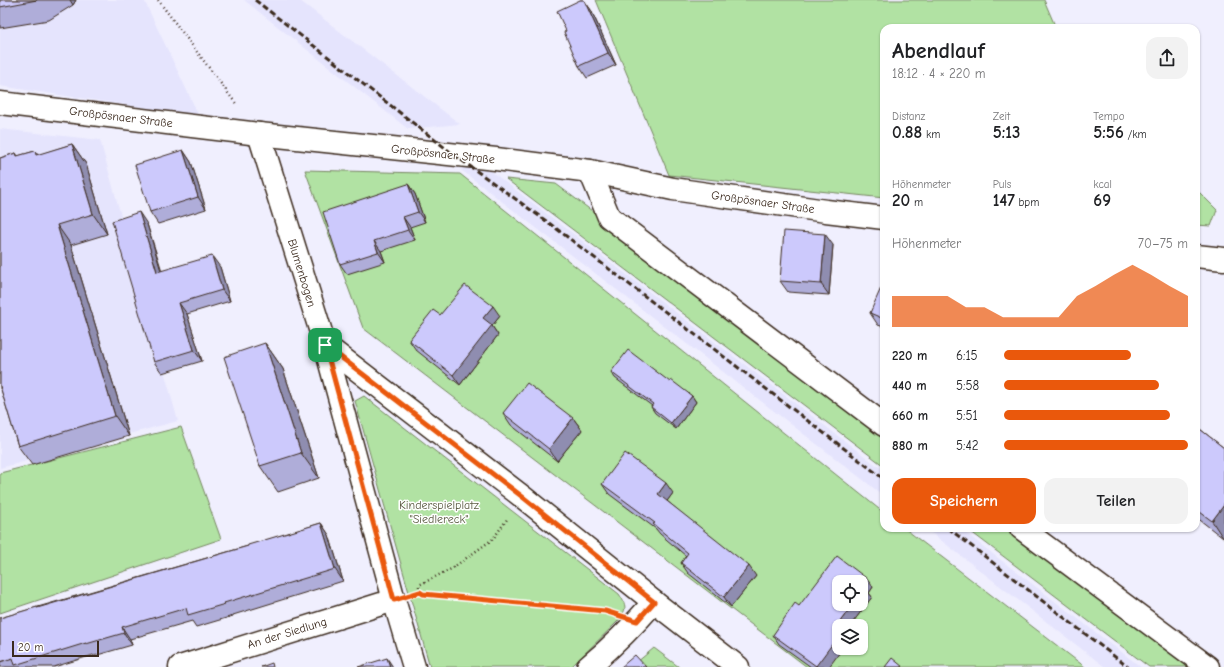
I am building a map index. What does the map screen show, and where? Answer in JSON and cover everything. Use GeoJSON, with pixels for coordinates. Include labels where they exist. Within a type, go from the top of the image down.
{"type":"FeatureCollection","features":[{"type":"Feature","properties":{"kind":"street","name":"Großpösnaer Straße"},"geometry":{"type":"LineString","coordinates":[[0,103],[383,148],[489,158],[590,171],[673,189],[880,218]]}},
{"type":"Feature","properties":{"kind":"street","name":"Blumenbogen"},"geometry":{"type":"LineString","coordinates":[[259,134],[325,345],[394,600],[414,667]]}},
{"type":"Feature","properties":{"kind":"street"},"geometry":{"type":"LineString","coordinates":[[590,171],[609,217],[880,422]]}},
{"type":"Feature","properties":{"kind":"street"},"geometry":{"type":"LineString","coordinates":[[1200,256],[1224,259]]}},
{"type":"Feature","properties":{"kind":"street"},"geometry":{"type":"LineString","coordinates":[[325,345],[524,498],[738,667]]}},
{"type":"Feature","properties":{"kind":"street"},"geometry":{"type":"LineString","coordinates":[[1026,532],[1208,667]]}},
{"type":"Feature","properties":{"kind":"street","name":"An der Siedlung"},"geometry":{"type":"LineString","coordinates":[[180,667],[394,600]]}},
{"type":"Feature","properties":{"kind":"street"},"geometry":{"type":"LineString","coordinates":[[588,667],[607,651],[654,602]]}},
{"type":"Feature","properties":{"kind":"path"},"geometry":{"type":"LineString","coordinates":[[158,0],[259,134]]}},
{"type":"Feature","properties":{"kind":"path"},"geometry":{"type":"LineString","coordinates":[[420,592],[419,585],[451,569],[493,539],[524,498]]}},
{"type":"Feature","properties":{"kind":"path"},"geometry":{"type":"LineString","coordinates":[[394,600],[420,592],[423,594],[605,611],[637,621]]}},
{"type":"Feature","properties":{"kind":"shaded area"},"geometry":{"type":"Polygon","coordinates":[[[0,0],[144,0],[199,116],[0,86],[0,0]]]}},
{"type":"Feature","properties":{"kind":"shaded area"},"geometry":{"type":"Polygon","coordinates":[[[244,0],[299,0],[460,124],[408,129],[244,0]]]}},
{"type":"Feature","properties":{"kind":"shaded area"},"geometry":{"type":"Polygon","coordinates":[[[0,129],[100,140],[178,421],[0,468],[0,129]]]}},
{"type":"Feature","properties":{"kind":"shaded area"},"geometry":{"type":"Polygon","coordinates":[[[483,165],[880,468],[880,493],[460,169],[483,165]]]}},
{"type":"Feature","properties":{"kind":"shaded area"},"geometry":{"type":"Polygon","coordinates":[[[930,532],[964,532],[1141,667],[1105,667],[930,532]]]}},
{"type":"Feature","properties":{"kind":"green space"},"geometry":{"type":"Polygon","coordinates":[[[596,0],[1044,0],[1054,24],[880,24],[880,198],[669,175],[596,0]]]}},
{"type":"Feature","properties":{"kind":"green space"},"geometry":{"type":"Polygon","coordinates":[[[305,170],[460,174],[880,510],[880,532],[909,532],[1085,667],[807,667],[363,328],[305,170]]]}},
{"type":"Feature","properties":{"kind":"green space"},"geometry":{"type":"Polygon","coordinates":[[[506,179],[556,184],[880,427],[880,463],[506,179]]]}},
{"type":"Feature","properties":{"kind":"green space"},"geometry":{"type":"Polygon","coordinates":[[[1200,193],[1217,210],[1211,226],[1200,225],[1200,193]]]}},
{"type":"Feature","properties":{"kind":"green space","name":"Kinderspielplatz \"Siedlereck\""},"geometry":{"type":"Polygon","coordinates":[[[364,396],[619,594],[625,605],[621,617],[571,667],[430,667],[355,401],[364,396]]]}},
{"type":"Feature","properties":{"kind":"green space"},"geometry":{"type":"Polygon","coordinates":[[[181,427],[221,539],[0,613],[0,473],[181,427]]]}},
{"type":"Feature","properties":{"kind":"green space"},"geometry":{"type":"Polygon","coordinates":[[[971,532],[1019,532],[1198,667],[1149,667],[971,532]]]}},
{"type":"Feature","properties":{"kind":"green space"},"geometry":{"type":"Polygon","coordinates":[[[654,648],[679,667],[631,667],[654,648]]]}},
{"type":"Feature","properties":{"kind":"building"},"geometry":{"type":"Polygon","coordinates":[[[0,0],[37,0],[0,7],[0,0]]]}},
{"type":"Feature","properties":{"kind":"building"},"geometry":{"type":"Polygon","coordinates":[[[580,0],[584,0],[608,53],[579,66],[564,32],[566,31],[557,11],[580,0]]]}},
{"type":"Feature","properties":{"kind":"building"},"geometry":{"type":"Polygon","coordinates":[[[72,144],[93,214],[57,225],[115,416],[18,446],[0,386],[0,158],[16,153],[17,156],[35,151],[36,155],[72,144]]]}},
{"type":"Feature","properties":{"kind":"building"},"geometry":{"type":"Polygon","coordinates":[[[183,150],[198,197],[150,212],[135,165],[183,150]]]}},
{"type":"Feature","properties":{"kind":"building"},"geometry":{"type":"Polygon","coordinates":[[[408,184],[418,212],[403,217],[408,230],[374,241],[378,252],[340,264],[323,212],[408,184]]]}},
{"type":"Feature","properties":{"kind":"building"},"geometry":{"type":"Polygon","coordinates":[[[139,212],[157,272],[212,256],[222,290],[179,303],[194,350],[154,362],[112,221],[139,212]]]}},
{"type":"Feature","properties":{"kind":"building"},"geometry":{"type":"Polygon","coordinates":[[[784,231],[825,234],[821,284],[780,281],[784,231]]]}},
{"type":"Feature","properties":{"kind":"building"},"geometry":{"type":"Polygon","coordinates":[[[465,285],[493,306],[483,318],[492,325],[453,375],[409,340],[433,310],[440,315],[465,285]]]}},
{"type":"Feature","properties":{"kind":"building"},"geometry":{"type":"Polygon","coordinates":[[[880,290],[880,317],[870,313],[880,290]]]}},
{"type":"Feature","properties":{"kind":"building"},"geometry":{"type":"Polygon","coordinates":[[[265,343],[301,453],[260,466],[224,357],[265,343]]]}},
{"type":"Feature","properties":{"kind":"building"},"geometry":{"type":"Polygon","coordinates":[[[628,350],[670,382],[671,380],[692,396],[671,423],[651,407],[653,404],[611,372],[628,350]]]}},
{"type":"Feature","properties":{"kind":"building"},"geometry":{"type":"Polygon","coordinates":[[[527,383],[573,418],[549,449],[503,413],[527,383]]]}},
{"type":"Feature","properties":{"kind":"building"},"geometry":{"type":"Polygon","coordinates":[[[1200,429],[1224,448],[1224,505],[1212,521],[1200,512],[1200,429]]]}},
{"type":"Feature","properties":{"kind":"building"},"geometry":{"type":"Polygon","coordinates":[[[625,453],[666,483],[658,494],[749,566],[724,597],[681,563],[688,553],[653,524],[655,523],[602,484],[625,453]]]}},
{"type":"Feature","properties":{"kind":"building"},"geometry":{"type":"Polygon","coordinates":[[[321,523],[335,569],[188,615],[186,608],[122,627],[124,633],[15,665],[13,658],[0,662],[0,618],[248,546],[321,523]]]}},
{"type":"Feature","properties":{"kind":"building"},"geometry":{"type":"Polygon","coordinates":[[[837,556],[862,575],[832,575],[832,611],[848,611],[842,619],[832,619],[832,644],[816,666],[773,635],[795,603],[799,606],[837,556]]]}},
{"type":"Feature","properties":{"kind":"building"},"geometry":{"type":"Polygon","coordinates":[[[635,655],[646,667],[621,667],[635,655]]]}},
{"type":"Feature","properties":{"kind":"building"},"geometry":{"type":"Polygon","coordinates":[[[387,658],[390,667],[358,667],[387,658]]]}},
{"type":"Feature","properties":{"kind":"building"},"geometry":{"type":"Polygon","coordinates":[[[892,658],[903,667],[885,667],[892,658]]]}},
{"type":"Feature","properties":{"kind":"building"},"geometry":{"type":"Polygon","coordinates":[[[272,663],[273,667],[261,667],[272,663]]]}},
{"type":"Feature","properties":{"kind":"railway"},"geometry":{"type":"LineString","coordinates":[[255,0],[453,154],[549,223],[880,476]]}},
{"type":"Feature","properties":{"kind":"railway"},"geometry":{"type":"LineString","coordinates":[[953,532],[1128,667]]}},
{"type":"Feature","properties":{"kind":"route"},"geometry":{"type":"LineString","coordinates":[[325,345],[524,498],[654,602],[637,621],[605,611],[423,594],[420,592],[394,600],[325,345]]}}]}
